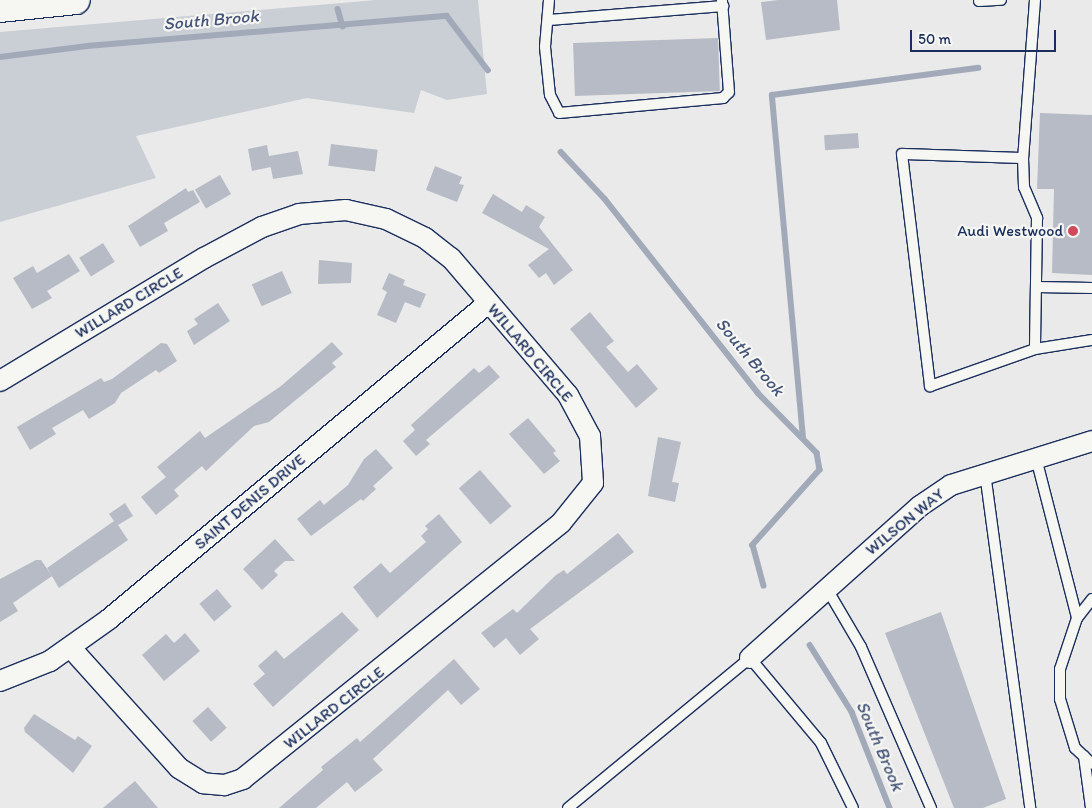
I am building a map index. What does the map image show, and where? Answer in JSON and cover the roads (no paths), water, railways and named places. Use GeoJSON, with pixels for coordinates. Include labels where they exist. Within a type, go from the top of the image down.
{"type":"FeatureCollection","features":[{"type":"Feature","properties":{"kind":"main road"},"geometry":{"type":"LineString","coordinates":[[0,8],[76,0]]}},
{"type":"Feature","properties":{"kind":"street","name":"WILLARD CIRCLE"},"geometry":{"type":"LineString","coordinates":[[0,381],[204,258],[262,227],[300,214],[346,210],[386,219],[425,238],[451,258],[568,395],[590,436],[593,483],[553,529],[243,779],[224,785],[203,783],[179,768],[71,648]]}},
{"type":"Feature","properties":{"kind":"street","name":"SAINT DENIS DRIVE"},"geometry":{"type":"LineString","coordinates":[[0,681],[50,661],[71,648],[488,303]]}},
{"type":"Feature","properties":{"kind":"street","name":"WILSON WAY"},"geometry":{"type":"LineString","coordinates":[[750,658],[920,506],[951,485],[1092,441]]}},
{"type":"Feature","properties":{"kind":"lane"},"geometry":{"type":"LineString","coordinates":[[549,0],[549,20],[545,47],[550,95],[559,113],[723,98],[729,92],[722,3],[549,20]]}},
{"type":"Feature","properties":{"kind":"lane"},"geometry":{"type":"LineString","coordinates":[[979,1],[1001,0]]}},
{"type":"Feature","properties":{"kind":"lane"},"geometry":{"type":"LineString","coordinates":[[1034,0],[1023,158],[1024,187],[1037,218],[1035,349]]}},
{"type":"Feature","properties":{"kind":"lane"},"geometry":{"type":"LineString","coordinates":[[1023,158],[902,154],[930,386],[1035,349],[1092,340]]}},
{"type":"Feature","properties":{"kind":"lane"},"geometry":{"type":"LineString","coordinates":[[1036,287],[1092,288]]}},
{"type":"Feature","properties":{"kind":"lane"},"geometry":{"type":"LineString","coordinates":[[1036,458],[1078,618]]}},
{"type":"Feature","properties":{"kind":"lane"},"geometry":{"type":"LineString","coordinates":[[985,473],[1030,808]]}},
{"type":"Feature","properties":{"kind":"lane"},"geometry":{"type":"LineString","coordinates":[[827,589],[862,647],[931,808]]}},
{"type":"Feature","properties":{"kind":"lane"},"geometry":{"type":"LineString","coordinates":[[1092,599],[1078,618],[1060,669],[1060,699],[1075,748],[1092,764]]}},
{"type":"Feature","properties":{"kind":"lane"},"geometry":{"type":"LineString","coordinates":[[568,808],[750,658],[821,743],[853,808]]}},
{"type":"Feature","properties":{"kind":"lane"},"geometry":{"type":"LineString","coordinates":[[1084,756],[1091,808]]}},
{"type":"Feature","properties":{"kind":"waterway"},"geometry":{"type":"LineString","coordinates":[[338,9],[343,26]]}},
{"type":"Feature","properties":{"kind":"waterway","name":"South Brook"},"geometry":{"type":"LineString","coordinates":[[0,57],[87,46],[447,16],[488,70]]}},
{"type":"Feature","properties":{"kind":"waterway"},"geometry":{"type":"LineString","coordinates":[[803,438],[772,95],[978,68]]}},
{"type":"Feature","properties":{"kind":"waterway","name":"South Brook"},"geometry":{"type":"LineString","coordinates":[[561,152],[605,199],[758,393],[817,453],[820,470],[753,545],[764,586]]}},
{"type":"Feature","properties":{"kind":"waterway","name":"South Brook"},"geometry":{"type":"LineString","coordinates":[[810,645],[852,712],[890,808]]}},
{"type":"Feature","properties":{"kind":"place","name":"Audi Westwood"},"geometry":{"type":"Point","coordinates":[1073,231]}}]}
